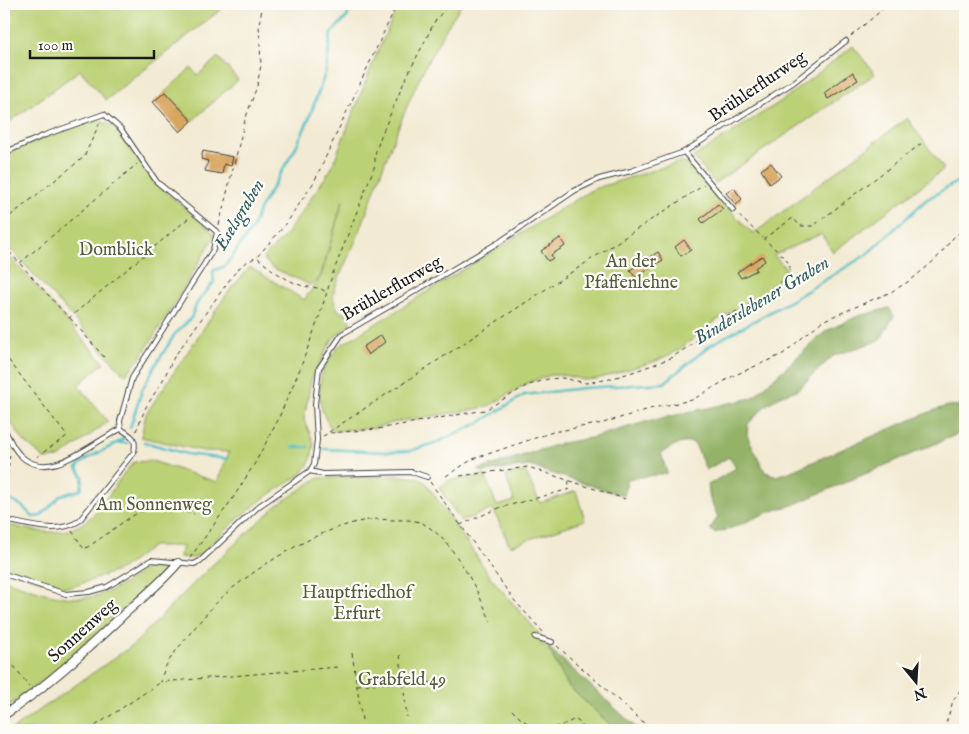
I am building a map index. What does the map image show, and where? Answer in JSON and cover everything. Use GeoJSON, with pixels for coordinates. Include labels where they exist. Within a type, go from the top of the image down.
{"type":"FeatureCollection","features":[{"type":"Feature","properties":{"kind":"street","name":"Sonnenweg"},"geometry":{"type":"LineString","coordinates":[[4,715],[35,694],[182,563]]}},
{"type":"Feature","properties":{"kind":"lane","name":"Brühlerflurweg"},"geometry":{"type":"LineString","coordinates":[[310,471],[314,464],[318,440],[315,404],[319,368],[342,334],[501,241],[574,191],[598,179],[631,171],[684,152],[794,82],[846,41]]}},
{"type":"Feature","properties":{"kind":"lane"},"geometry":{"type":"LineString","coordinates":[[4,153],[45,135],[104,114],[121,129],[158,182],[218,232],[213,250],[132,378],[120,421],[121,429]]}},
{"type":"Feature","properties":{"kind":"lane"},"geometry":{"type":"LineString","coordinates":[[684,152],[733,210]]}},
{"type":"Feature","properties":{"kind":"lane"},"geometry":{"type":"LineString","coordinates":[[4,429],[20,455],[36,466],[50,465],[71,458],[121,429]]}},
{"type":"Feature","properties":{"kind":"lane"},"geometry":{"type":"LineString","coordinates":[[4,520],[46,527],[69,526],[84,517],[134,452],[136,443],[133,436],[121,429]]}},
{"type":"Feature","properties":{"kind":"lane"},"geometry":{"type":"LineString","coordinates":[[4,574],[66,594],[89,592],[107,587],[151,560],[194,564],[200,561],[259,506],[310,471],[323,474],[412,472],[427,477]]}},
{"type":"Feature","properties":{"kind":"lane"},"geometry":{"type":"LineString","coordinates":[[534,637],[552,642]]}},
{"type":"Feature","properties":{"kind":"path"},"geometry":{"type":"LineString","coordinates":[[218,232],[245,120],[257,86],[261,65],[259,24],[263,4]]}},
{"type":"Feature","properties":{"kind":"path"},"geometry":{"type":"LineString","coordinates":[[133,436],[174,357],[233,275],[243,264],[257,257],[286,224],[318,175],[397,4]]}},
{"type":"Feature","properties":{"kind":"path"},"geometry":{"type":"LineString","coordinates":[[182,563],[233,498],[256,463],[277,422],[300,369],[375,165],[375,154],[381,136],[405,80],[435,21],[449,4]]}},
{"type":"Feature","properties":{"kind":"path"},"geometry":{"type":"LineString","coordinates":[[846,41],[889,4]]}},
{"type":"Feature","properties":{"kind":"path"},"geometry":{"type":"LineString","coordinates":[[4,221],[84,157],[104,114]]}},
{"type":"Feature","properties":{"kind":"path"},"geometry":{"type":"LineString","coordinates":[[763,240],[792,218],[800,226],[813,226],[922,143]]}},
{"type":"Feature","properties":{"kind":"path"},"geometry":{"type":"LineString","coordinates":[[19,264],[141,160]]}},
{"type":"Feature","properties":{"kind":"path"},"geometry":{"type":"LineString","coordinates":[[318,440],[708,182]]}},
{"type":"Feature","properties":{"kind":"path"},"geometry":{"type":"LineString","coordinates":[[328,433],[377,429],[485,410],[526,386],[548,379],[562,378],[586,383],[610,379],[671,358],[691,345],[724,318],[759,300],[787,277],[790,268],[786,260],[733,210]]}},
{"type":"Feature","properties":{"kind":"path"},"geometry":{"type":"LineString","coordinates":[[69,318],[194,213]]}},
{"type":"Feature","properties":{"kind":"path"},"geometry":{"type":"LineString","coordinates":[[446,476],[474,459],[553,432],[603,423],[653,408],[692,400],[733,376],[783,354],[822,321],[891,292],[904,284],[936,259],[953,238],[965,228]]}},
{"type":"Feature","properties":{"kind":"path"},"geometry":{"type":"LineString","coordinates":[[4,246],[104,357]]}},
{"type":"Feature","properties":{"kind":"path"},"geometry":{"type":"LineString","coordinates":[[257,257],[272,270],[296,283],[321,288],[327,293]]}},
{"type":"Feature","properties":{"kind":"path"},"geometry":{"type":"LineString","coordinates":[[4,354],[67,436],[29,461]]}},
{"type":"Feature","properties":{"kind":"path"},"geometry":{"type":"LineString","coordinates":[[4,515],[7,512],[6,489],[12,441]]}},
{"type":"Feature","properties":{"kind":"path"},"geometry":{"type":"LineString","coordinates":[[460,476],[528,467],[625,499]]}},
{"type":"Feature","properties":{"kind":"path"},"geometry":{"type":"LineString","coordinates":[[427,477],[514,600],[552,642],[580,664],[652,730]]}},
{"type":"Feature","properties":{"kind":"path"},"geometry":{"type":"LineString","coordinates":[[460,525],[499,508],[570,489],[568,479]]}},
{"type":"Feature","properties":{"kind":"path"},"geometry":{"type":"LineString","coordinates":[[69,526],[84,549],[100,541],[146,508],[166,507],[194,514]]}},
{"type":"Feature","properties":{"kind":"path"},"geometry":{"type":"LineString","coordinates":[[161,682],[162,673],[174,653],[210,609],[233,588],[299,544],[356,522],[370,519],[414,521],[423,524],[438,535],[473,580],[491,622]]}},
{"type":"Feature","properties":{"kind":"path"},"geometry":{"type":"LineString","coordinates":[[4,653],[35,694]]}},
{"type":"Feature","properties":{"kind":"path"},"geometry":{"type":"LineString","coordinates":[[352,653],[362,720]]}},
{"type":"Feature","properties":{"kind":"path"},"geometry":{"type":"LineString","coordinates":[[400,655],[407,717]]}},
{"type":"Feature","properties":{"kind":"path"},"geometry":{"type":"LineString","coordinates":[[89,730],[161,682],[338,667]]}},
{"type":"Feature","properties":{"kind":"path"},"geometry":{"type":"LineString","coordinates":[[357,685],[437,682]]}},
{"type":"Feature","properties":{"kind":"path"},"geometry":{"type":"LineString","coordinates":[[944,730],[953,701],[965,683]]}},
{"type":"Feature","properties":{"kind":"path"},"geometry":{"type":"LineString","coordinates":[[512,710],[524,723],[539,729],[563,726],[575,720],[580,722],[583,730]]}},
{"type":"Feature","properties":{"kind":"path"},"geometry":{"type":"LineString","coordinates":[[480,730],[485,725],[490,730]]}},
{"type":"Feature","properties":{"kind":"green space"},"geometry":{"type":"Polygon","coordinates":[[[4,4],[228,4],[106,100],[80,70],[4,126],[4,4]]]}},
{"type":"Feature","properties":{"kind":"green space"},"geometry":{"type":"Polygon","coordinates":[[[399,4],[462,4],[430,57],[404,113],[361,228],[334,291],[335,305],[340,312],[349,314],[350,325],[333,338],[311,380],[304,420],[314,443],[311,460],[302,474],[264,498],[233,523],[204,552],[193,558],[178,557],[184,546],[153,546],[122,569],[72,587],[61,587],[4,569],[4,524],[44,532],[69,530],[80,525],[102,505],[134,462],[152,461],[217,482],[229,452],[203,451],[141,437],[146,414],[226,295],[250,267],[304,300],[321,277],[343,200],[321,274],[317,281],[310,285],[271,267],[263,258],[285,236],[331,169],[377,53],[399,4]]]}},
{"type":"Feature","properties":{"kind":"green space"},"geometry":{"type":"Polygon","coordinates":[[[853,46],[875,74],[715,183],[693,157],[783,100],[853,46]]]}},
{"type":"Feature","properties":{"kind":"green space"},"geometry":{"type":"Polygon","coordinates":[[[218,57],[238,80],[192,121],[165,92],[191,68],[198,75],[218,57]]]}},
{"type":"Feature","properties":{"kind":"green space","name":"An der Pfaffenlehne"},"geometry":{"type":"Polygon","coordinates":[[[907,118],[944,169],[833,252],[821,234],[774,255],[787,270],[771,287],[747,304],[717,320],[679,350],[656,361],[597,379],[584,380],[563,375],[551,375],[529,382],[489,406],[471,410],[396,422],[374,428],[334,431],[325,418],[320,395],[321,378],[324,368],[338,347],[593,189],[683,161],[753,234],[907,118]]]}},
{"type":"Feature","properties":{"kind":"green space","name":"Domblick"},"geometry":{"type":"Polygon","coordinates":[[[94,121],[101,121],[115,127],[153,181],[212,231],[214,237],[139,360],[125,375],[4,242],[4,156],[46,137],[94,121]]]}},
{"type":"Feature","properties":{"kind":"green space"},"geometry":{"type":"Polygon","coordinates":[[[4,250],[104,363],[78,385],[108,422],[59,458],[44,459],[24,441],[4,413],[4,250]]]}},
{"type":"Feature","properties":{"kind":"green space"},"geometry":{"type":"Polygon","coordinates":[[[889,308],[894,316],[880,340],[833,356],[797,390],[782,395],[765,406],[748,424],[747,435],[765,472],[777,476],[789,472],[932,411],[948,406],[965,405],[965,431],[790,506],[714,533],[710,529],[718,517],[710,499],[708,485],[736,468],[729,457],[706,470],[695,444],[691,442],[677,444],[661,453],[667,473],[628,479],[624,496],[529,466],[484,472],[478,470],[562,443],[591,438],[645,422],[752,398],[826,331],[858,316],[889,308]]]}},
{"type":"Feature","properties":{"kind":"green space"},"geometry":{"type":"Polygon","coordinates":[[[525,471],[540,503],[576,491],[585,520],[510,546],[493,509],[461,521],[439,488],[449,480],[485,475],[497,506],[514,501],[506,476],[525,471]]]}},
{"type":"Feature","properties":{"kind":"green space","name":"Hauptfriedhof Erfurt"},"geometry":{"type":"Polygon","coordinates":[[[402,476],[419,478],[426,483],[492,579],[542,637],[541,644],[547,646],[568,686],[616,730],[11,730],[133,645],[208,569],[276,506],[318,478],[402,476]]]}},
{"type":"Feature","properties":{"kind":"green space","name":"Am Sonnenweg"},"geometry":{"type":"Polygon","coordinates":[[[151,565],[160,565],[166,568],[165,573],[31,691],[4,709],[4,580],[42,592],[82,598],[108,592],[151,565]]]}},
{"type":"Feature","properties":{"kind":"green space"},"geometry":{"type":"Polygon","coordinates":[[[547,646],[639,730],[616,730],[568,686],[547,646]]]}},
{"type":"Feature","properties":{"kind":"building"},"geometry":{"type":"Polygon","coordinates":[[[853,72],[858,80],[828,99],[824,93],[853,72]]]}},
{"type":"Feature","properties":{"kind":"building"},"geometry":{"type":"Polygon","coordinates":[[[165,92],[192,121],[180,132],[153,102],[165,92]]]}},
{"type":"Feature","properties":{"kind":"building"},"geometry":{"type":"Polygon","coordinates":[[[203,151],[233,157],[231,166],[224,164],[222,174],[205,171],[208,161],[201,159],[203,151]]]}},
{"type":"Feature","properties":{"kind":"building"},"geometry":{"type":"Polygon","coordinates":[[[771,163],[781,176],[770,184],[761,170],[771,163]]]}},
{"type":"Feature","properties":{"kind":"building"},"geometry":{"type":"Polygon","coordinates":[[[734,188],[742,199],[736,205],[726,193],[734,188]]]}},
{"type":"Feature","properties":{"kind":"building"},"geometry":{"type":"Polygon","coordinates":[[[718,204],[723,209],[703,223],[700,219],[718,204]]]}},
{"type":"Feature","properties":{"kind":"building"},"geometry":{"type":"Polygon","coordinates":[[[560,238],[565,246],[551,255],[553,258],[548,261],[541,251],[560,238]]]}},
{"type":"Feature","properties":{"kind":"building"},"geometry":{"type":"Polygon","coordinates":[[[684,240],[691,250],[681,256],[675,247],[684,240]]]}},
{"type":"Feature","properties":{"kind":"building"},"geometry":{"type":"Polygon","coordinates":[[[658,252],[663,260],[635,277],[630,270],[658,252]]]}},
{"type":"Feature","properties":{"kind":"building"},"geometry":{"type":"Polygon","coordinates":[[[762,256],[765,261],[755,268],[757,270],[741,278],[737,272],[762,256]]]}},
{"type":"Feature","properties":{"kind":"building"},"geometry":{"type":"Polygon","coordinates":[[[381,335],[385,342],[368,355],[363,347],[381,335]]]}},
{"type":"Feature","properties":{"kind":"waterway","name":"Eselsgraben"},"geometry":{"type":"LineString","coordinates":[[130,428],[142,390],[155,366],[175,334],[191,318],[197,303],[214,282],[213,271],[225,266],[252,229],[259,210],[295,149],[308,121],[326,71],[331,33],[347,17],[352,4]]}},
{"type":"Feature","properties":{"kind":"waterway","name":"Binderslebener Graben"},"geometry":{"type":"LineString","coordinates":[[324,449],[385,452],[410,451],[438,442],[479,423],[524,395],[584,388],[664,383],[712,344],[792,300],[866,255],[926,200],[965,177]]}},
{"type":"Feature","properties":{"kind":"waterway","name":"Eselsgraben"},"geometry":{"type":"LineString","coordinates":[[10,500],[22,506],[33,517],[41,516],[61,495],[81,490],[83,477],[77,468],[81,464],[124,438]]}},
{"type":"Feature","properties":{"kind":"waterway","name":"Binderslebener Graben"},"geometry":{"type":"LineString","coordinates":[[144,442],[187,454],[227,459]]}},
{"type":"Feature","properties":{"kind":"waterway","name":"Eselsgraben"},"geometry":{"type":"LineString","coordinates":[[118,443],[127,443]]}},
{"type":"Feature","properties":{"kind":"waterway","name":"Binderslebener Graben"},"geometry":{"type":"LineString","coordinates":[[293,447],[308,447]]}},
{"type":"Feature","properties":{"kind":"park label","name":"Grabfeld 49"},"geometry":{"type":"Point","coordinates":[402,680]}}]}
